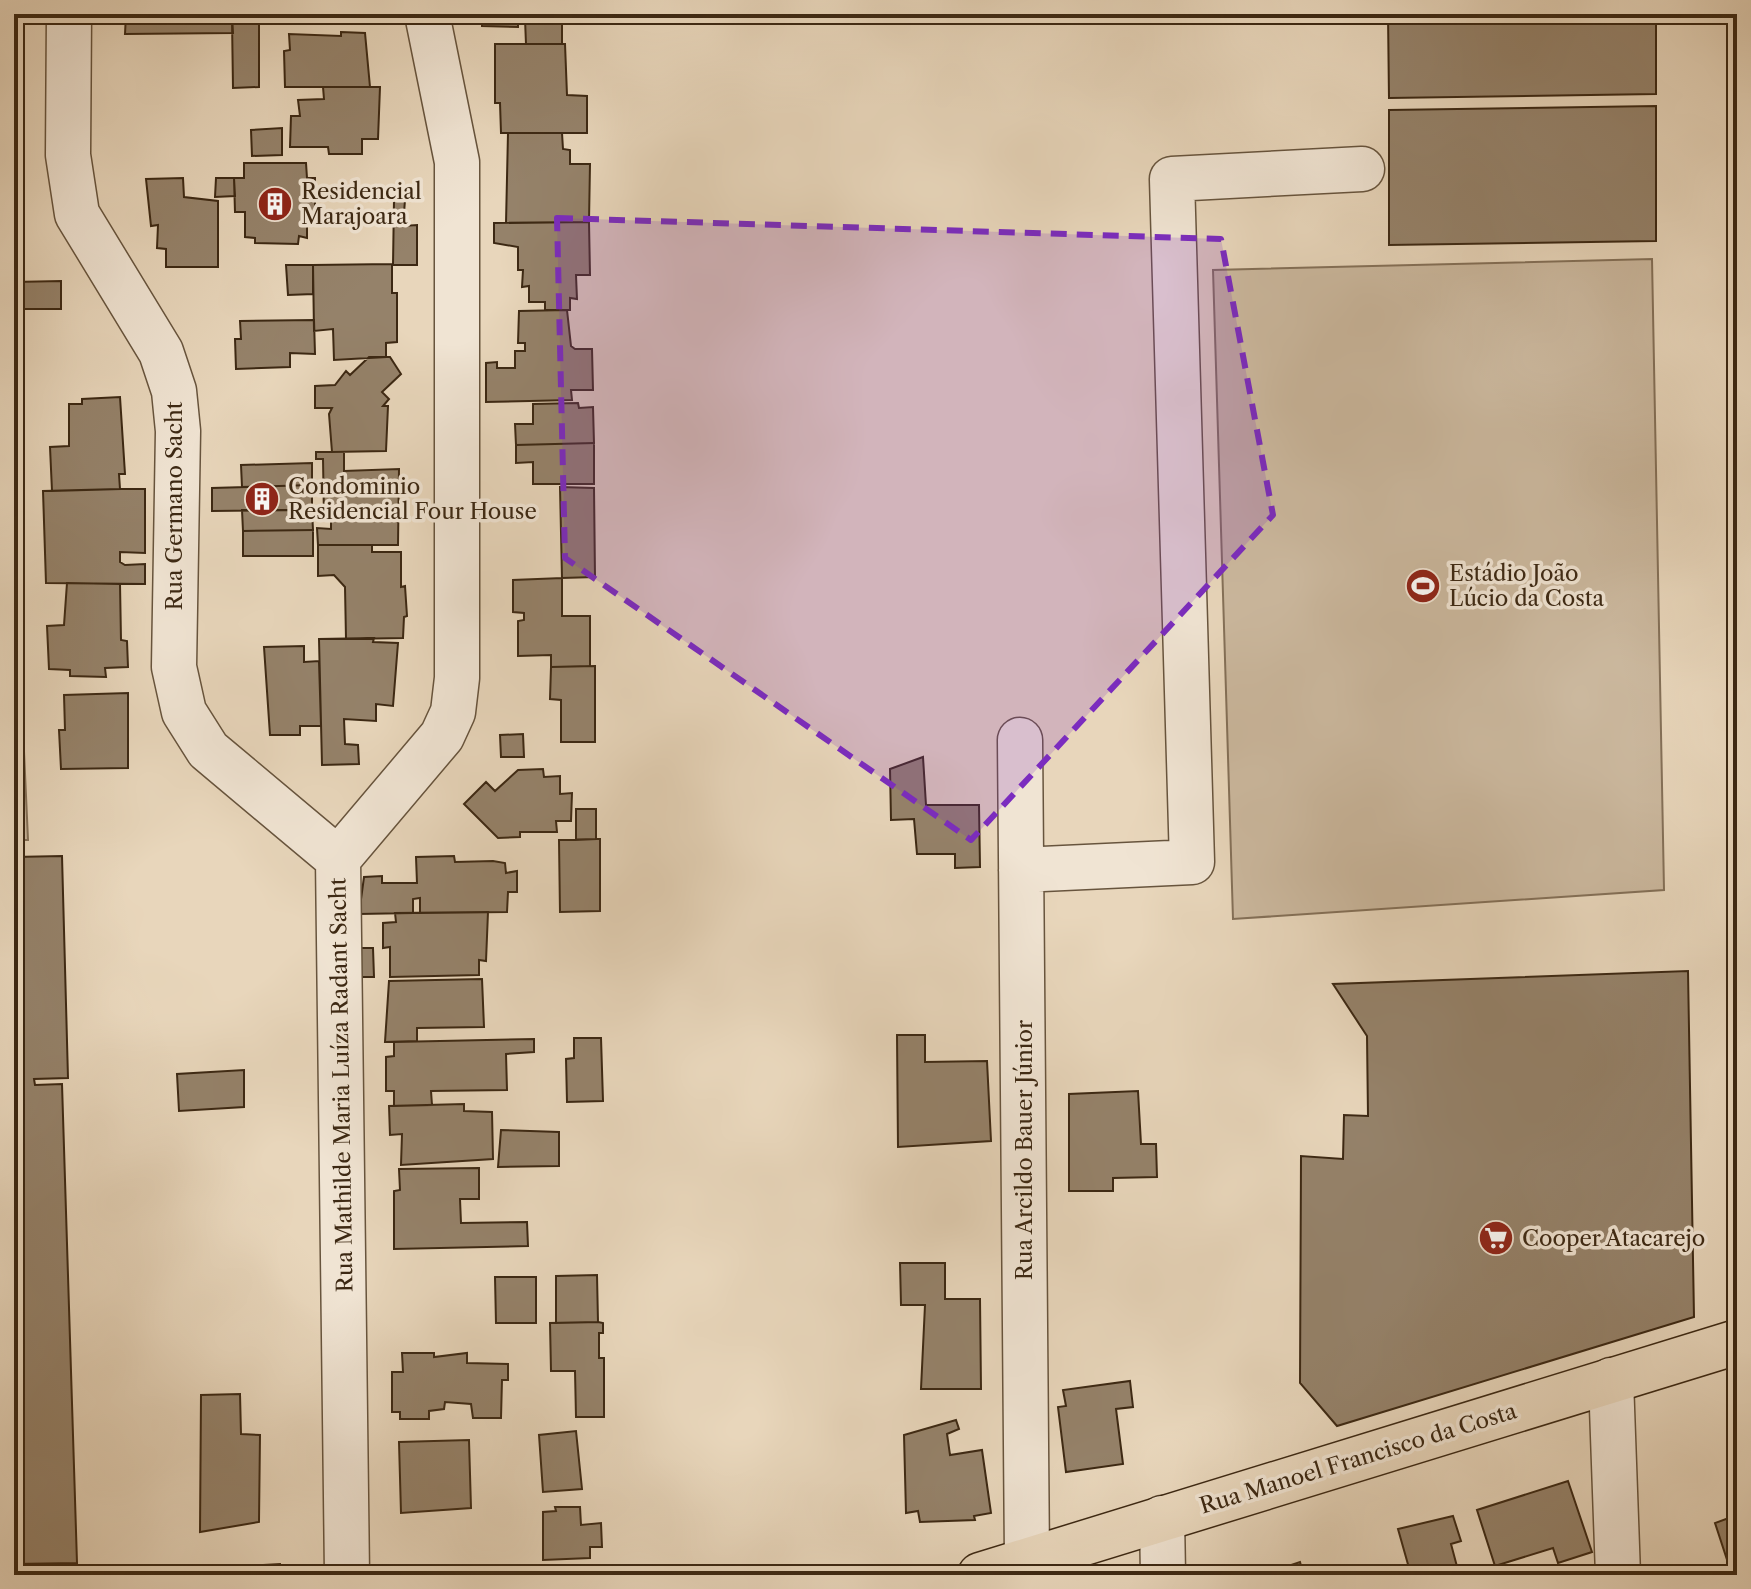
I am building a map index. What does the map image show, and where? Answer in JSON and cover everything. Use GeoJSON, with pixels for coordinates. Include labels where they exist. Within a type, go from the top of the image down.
{"type":"FeatureCollection","features":[{"type":"Feature","properties":{"kind":"main road","name":"Rua Manoel Francisco da Costa"},"geometry":{"type":"LineString","coordinates":[[980,1575],[1737,1342]]}},
{"type":"Feature","properties":{"kind":"street","name":"Rua Germano Sacht"},"geometry":{"type":"LineString","coordinates":[[69,14],[68,155],[77,214],[161,352],[174,391],[178,431],[174,667],[184,712],[208,750],[338,859]]}},
{"type":"Feature","properties":{"kind":"street","name":"Rua Mathilde Maria Luíza Radant Sacht"},"geometry":{"type":"LineString","coordinates":[[347,1575],[338,859],[442,736],[453,712],[457,678],[457,162],[427,14]]}},
{"type":"Feature","properties":{"kind":"street"},"geometry":{"type":"LineString","coordinates":[[1021,870],[1192,862],[1172,179],[1362,169]]}},
{"type":"Feature","properties":{"kind":"street","name":"Rua Arcildo Bauer Júnior"},"geometry":{"type":"LineString","coordinates":[[1020,740],[1027,1560]]}},
{"type":"Feature","properties":{"kind":"street"},"geometry":{"type":"LineString","coordinates":[[1611,1380],[1618,1575]]}},
{"type":"Feature","properties":{"kind":"street"},"geometry":{"type":"LineString","coordinates":[[1162,1518],[1163,1575]]}},
{"type":"Feature","properties":{"kind":"highlighted area"},"geometry":{"type":"Polygon","coordinates":[[[557,218],[1221,239],[1273,515],[971,840],[565,558],[557,218]]]}},
{"type":"Feature","properties":{"kind":"shaded area"},"geometry":{"type":"Polygon","coordinates":[[[1652,259],[1664,890],[1233,919],[1213,270],[1652,259]]]}},
{"type":"Feature","properties":{"kind":"shaded area"},"geometry":{"type":"Polygon","coordinates":[[[16,574],[28,840],[14,840],[16,574]]]}},
{"type":"Feature","properties":{"kind":"building"},"geometry":{"type":"Polygon","coordinates":[[[126,14],[232,14],[233,33],[125,34],[126,14]]]}},
{"type":"Feature","properties":{"kind":"building"},"geometry":{"type":"Polygon","coordinates":[[[482,14],[562,14],[562,44],[526,44],[525,19],[518,19],[518,27],[482,26],[482,14]]]}},
{"type":"Feature","properties":{"kind":"building"},"geometry":{"type":"Polygon","coordinates":[[[1388,14],[1656,14],[1656,94],[1389,98],[1388,14]]]}},
{"type":"Feature","properties":{"kind":"building"},"geometry":{"type":"Polygon","coordinates":[[[232,19],[259,19],[259,87],[233,88],[232,19]]]}},
{"type":"Feature","properties":{"kind":"building"},"geometry":{"type":"Polygon","coordinates":[[[341,32],[365,33],[370,87],[285,87],[284,51],[290,50],[289,34],[341,36],[341,32]]]}},
{"type":"Feature","properties":{"kind":"building"},"geometry":{"type":"Polygon","coordinates":[[[495,44],[565,44],[567,95],[587,96],[587,133],[501,133],[500,103],[495,103],[495,44]]]}},
{"type":"Feature","properties":{"kind":"building"},"geometry":{"type":"Polygon","coordinates":[[[323,87],[380,87],[378,139],[362,139],[362,154],[329,154],[328,147],[290,147],[291,116],[300,116],[298,100],[324,99],[323,87]]]}},
{"type":"Feature","properties":{"kind":"building"},"geometry":{"type":"Polygon","coordinates":[[[1656,106],[1656,241],[1389,245],[1389,110],[1656,106]]]}},
{"type":"Feature","properties":{"kind":"building"},"geometry":{"type":"Polygon","coordinates":[[[282,128],[282,155],[252,156],[251,130],[282,128]]]}},
{"type":"Feature","properties":{"kind":"building"},"geometry":{"type":"Polygon","coordinates":[[[508,133],[562,133],[563,149],[570,150],[570,164],[590,164],[589,222],[506,223],[508,133]]]}},
{"type":"Feature","properties":{"kind":"building","name":"Residencial Marajoara"},"geometry":{"type":"Polygon","coordinates":[[[244,163],[306,163],[307,178],[315,178],[315,213],[307,213],[307,238],[299,236],[298,244],[255,243],[255,238],[245,237],[245,212],[235,212],[234,178],[244,178],[244,163]]]}},
{"type":"Feature","properties":{"kind":"building"},"geometry":{"type":"Polygon","coordinates":[[[183,178],[184,197],[218,201],[218,267],[166,267],[166,249],[157,248],[158,225],[151,226],[146,179],[183,178]]]}},
{"type":"Feature","properties":{"kind":"building"},"geometry":{"type":"Polygon","coordinates":[[[216,178],[234,178],[235,196],[215,197],[216,178]]]}},
{"type":"Feature","properties":{"kind":"building"},"geometry":{"type":"Polygon","coordinates":[[[19,200],[18,232],[14,241],[14,201],[19,200]]]}},
{"type":"Feature","properties":{"kind":"building"},"geometry":{"type":"Polygon","coordinates":[[[394,200],[405,200],[403,226],[417,225],[417,265],[393,265],[394,200]]]}},
{"type":"Feature","properties":{"kind":"building"},"geometry":{"type":"Polygon","coordinates":[[[589,222],[590,275],[576,275],[577,299],[570,298],[570,310],[545,310],[545,302],[529,302],[529,286],[522,287],[523,270],[518,270],[518,247],[494,243],[494,223],[589,222]]]}},
{"type":"Feature","properties":{"kind":"building"},"geometry":{"type":"Polygon","coordinates":[[[392,264],[392,293],[397,293],[397,342],[386,343],[386,357],[334,360],[333,329],[314,331],[313,265],[392,264]]]}},
{"type":"Feature","properties":{"kind":"building"},"geometry":{"type":"Polygon","coordinates":[[[286,265],[313,265],[313,294],[288,295],[286,265]]]}},
{"type":"Feature","properties":{"kind":"building"},"geometry":{"type":"Polygon","coordinates":[[[61,281],[61,309],[14,309],[14,282],[61,281]]]}},
{"type":"Feature","properties":{"kind":"building"},"geometry":{"type":"Polygon","coordinates":[[[567,310],[571,346],[575,349],[592,349],[593,390],[571,390],[572,400],[486,402],[486,363],[497,362],[497,368],[515,368],[515,351],[525,351],[525,343],[518,343],[519,311],[567,310]]]}},
{"type":"Feature","properties":{"kind":"building"},"geometry":{"type":"Polygon","coordinates":[[[314,320],[315,354],[290,353],[290,367],[236,369],[235,339],[241,339],[240,321],[314,320]]]}},
{"type":"Feature","properties":{"kind":"building"},"geometry":{"type":"Polygon","coordinates":[[[369,357],[390,357],[401,374],[382,392],[389,399],[383,406],[388,406],[386,451],[332,452],[329,414],[332,408],[315,408],[315,386],[335,385],[346,371],[350,375],[369,357]]]}},
{"type":"Feature","properties":{"kind":"building"},"geometry":{"type":"Polygon","coordinates":[[[120,397],[125,474],[119,474],[120,489],[52,491],[50,447],[69,446],[69,404],[82,404],[82,399],[120,397]]]}},
{"type":"Feature","properties":{"kind":"building"},"geometry":{"type":"Polygon","coordinates":[[[578,403],[579,408],[593,407],[594,443],[516,445],[515,424],[533,424],[533,404],[578,403]]]}},
{"type":"Feature","properties":{"kind":"building"},"geometry":{"type":"Polygon","coordinates":[[[594,443],[594,484],[533,484],[533,462],[516,463],[516,445],[594,443]]]}},
{"type":"Feature","properties":{"kind":"building"},"geometry":{"type":"Polygon","coordinates":[[[316,452],[344,452],[344,471],[399,469],[398,545],[318,545],[317,528],[331,529],[331,518],[324,518],[323,459],[316,459],[316,452]]]}},
{"type":"Feature","properties":{"kind":"building"},"geometry":{"type":"Polygon","coordinates":[[[312,463],[312,485],[242,487],[241,465],[312,463]]]}},
{"type":"Feature","properties":{"kind":"building","name":"Condominio Residencial Four House"},"geometry":{"type":"Polygon","coordinates":[[[312,485],[312,510],[212,511],[212,488],[312,485]]]}},
{"type":"Feature","properties":{"kind":"building"},"geometry":{"type":"Polygon","coordinates":[[[560,487],[594,488],[595,577],[562,578],[560,487]]]}},
{"type":"Feature","properties":{"kind":"building"},"geometry":{"type":"Polygon","coordinates":[[[145,489],[145,553],[120,552],[120,562],[125,565],[145,564],[145,584],[46,583],[43,491],[145,489]]]}},
{"type":"Feature","properties":{"kind":"building"},"geometry":{"type":"Polygon","coordinates":[[[242,510],[312,510],[313,530],[243,531],[242,510]]]}},
{"type":"Feature","properties":{"kind":"building"},"geometry":{"type":"Polygon","coordinates":[[[313,530],[313,556],[243,556],[243,531],[313,530]]]}},
{"type":"Feature","properties":{"kind":"building"},"geometry":{"type":"Polygon","coordinates":[[[318,545],[372,545],[372,552],[401,552],[401,587],[405,586],[407,616],[404,617],[403,638],[346,639],[345,587],[334,575],[318,576],[318,545]]]}},
{"type":"Feature","properties":{"kind":"building"},"geometry":{"type":"Polygon","coordinates":[[[562,578],[562,616],[590,616],[590,666],[551,667],[551,655],[518,656],[518,621],[524,620],[524,613],[513,612],[513,580],[562,578]]]}},
{"type":"Feature","properties":{"kind":"building"},"geometry":{"type":"Polygon","coordinates":[[[67,583],[120,584],[121,640],[127,641],[128,667],[105,668],[106,677],[70,676],[70,670],[49,669],[47,626],[64,625],[67,583]]]}},
{"type":"Feature","properties":{"kind":"building"},"geometry":{"type":"Polygon","coordinates":[[[374,638],[373,642],[398,643],[393,706],[376,704],[376,721],[344,719],[345,744],[358,745],[359,764],[322,765],[319,639],[374,638]]]}},
{"type":"Feature","properties":{"kind":"building"},"geometry":{"type":"Polygon","coordinates":[[[304,646],[304,662],[319,661],[321,726],[300,726],[300,735],[270,735],[264,647],[304,646]]]}},
{"type":"Feature","properties":{"kind":"building"},"geometry":{"type":"Polygon","coordinates":[[[595,666],[595,742],[561,742],[561,700],[550,699],[551,667],[595,666]]]}},
{"type":"Feature","properties":{"kind":"building"},"geometry":{"type":"Polygon","coordinates":[[[128,693],[128,768],[61,769],[59,730],[65,730],[64,695],[128,693]]]}},
{"type":"Feature","properties":{"kind":"building"},"geometry":{"type":"Polygon","coordinates":[[[523,734],[524,757],[501,757],[500,735],[523,734]]]}},
{"type":"Feature","properties":{"kind":"building"},"geometry":{"type":"Polygon","coordinates":[[[923,757],[926,805],[979,805],[980,867],[955,868],[955,854],[917,854],[914,819],[891,820],[890,769],[923,757]]]}},
{"type":"Feature","properties":{"kind":"building"},"geometry":{"type":"Polygon","coordinates":[[[543,769],[544,777],[560,776],[560,794],[572,793],[571,821],[556,821],[557,832],[520,832],[520,837],[498,838],[464,804],[486,782],[495,791],[518,770],[543,769]]]}},
{"type":"Feature","properties":{"kind":"building"},"geometry":{"type":"Polygon","coordinates":[[[576,809],[596,809],[596,839],[576,840],[576,809]]]}},
{"type":"Feature","properties":{"kind":"building"},"geometry":{"type":"Polygon","coordinates":[[[600,839],[600,911],[560,912],[559,840],[600,839]]]}},
{"type":"Feature","properties":{"kind":"building"},"geometry":{"type":"Polygon","coordinates":[[[62,856],[68,1078],[34,1079],[35,1085],[62,1084],[77,1563],[14,1564],[14,857],[62,856]]]}},
{"type":"Feature","properties":{"kind":"building"},"geometry":{"type":"Polygon","coordinates":[[[454,856],[455,862],[493,861],[505,863],[506,873],[517,871],[517,892],[508,892],[507,912],[420,913],[420,898],[413,899],[413,913],[359,914],[364,877],[382,876],[382,883],[417,883],[416,857],[454,856]]]}},
{"type":"Feature","properties":{"kind":"building"},"geometry":{"type":"Polygon","coordinates":[[[488,912],[486,961],[479,960],[479,975],[390,977],[390,947],[383,948],[383,923],[396,922],[395,913],[488,912]]]}},
{"type":"Feature","properties":{"kind":"building"},"geometry":{"type":"Polygon","coordinates":[[[360,948],[373,948],[374,977],[361,977],[360,948]]]}},
{"type":"Feature","properties":{"kind":"building","name":"Cooper Atacarejo"},"geometry":{"type":"Polygon","coordinates":[[[1688,971],[1694,1317],[1337,1426],[1300,1383],[1301,1156],[1343,1159],[1344,1115],[1368,1116],[1367,1036],[1333,984],[1688,971]]]}},
{"type":"Feature","properties":{"kind":"building"},"geometry":{"type":"Polygon","coordinates":[[[482,979],[484,1027],[417,1028],[417,1041],[385,1042],[389,981],[482,979]]]}},
{"type":"Feature","properties":{"kind":"building"},"geometry":{"type":"Polygon","coordinates":[[[897,1035],[925,1035],[925,1062],[987,1061],[991,1141],[898,1147],[897,1035]]]}},
{"type":"Feature","properties":{"kind":"building"},"geometry":{"type":"Polygon","coordinates":[[[574,1038],[601,1038],[603,1101],[567,1102],[566,1059],[574,1058],[574,1038]]]}},
{"type":"Feature","properties":{"kind":"building"},"geometry":{"type":"Polygon","coordinates":[[[534,1039],[534,1052],[506,1054],[507,1090],[431,1091],[432,1105],[394,1106],[394,1091],[386,1091],[386,1057],[394,1056],[394,1042],[534,1039]]]}},
{"type":"Feature","properties":{"kind":"building"},"geometry":{"type":"Polygon","coordinates":[[[244,1070],[244,1107],[179,1111],[177,1074],[244,1070]]]}},
{"type":"Feature","properties":{"kind":"building"},"geometry":{"type":"Polygon","coordinates":[[[1138,1091],[1141,1144],[1156,1144],[1157,1177],[1113,1178],[1113,1191],[1069,1191],[1069,1094],[1138,1091]]]}},
{"type":"Feature","properties":{"kind":"building"},"geometry":{"type":"Polygon","coordinates":[[[464,1104],[464,1111],[492,1112],[493,1159],[401,1165],[402,1134],[390,1135],[389,1106],[464,1104]]]}},
{"type":"Feature","properties":{"kind":"building"},"geometry":{"type":"Polygon","coordinates":[[[501,1130],[559,1132],[559,1166],[498,1167],[501,1130]]]}},
{"type":"Feature","properties":{"kind":"building"},"geometry":{"type":"Polygon","coordinates":[[[479,1168],[479,1199],[460,1199],[461,1223],[527,1222],[528,1246],[394,1249],[394,1191],[400,1190],[399,1169],[479,1168]]]}},
{"type":"Feature","properties":{"kind":"building"},"geometry":{"type":"Polygon","coordinates":[[[900,1263],[945,1263],[945,1299],[980,1299],[981,1389],[921,1389],[925,1305],[901,1305],[900,1263]]]}},
{"type":"Feature","properties":{"kind":"building"},"geometry":{"type":"Polygon","coordinates":[[[597,1275],[598,1322],[556,1323],[556,1276],[597,1275]]]}},
{"type":"Feature","properties":{"kind":"building"},"geometry":{"type":"Polygon","coordinates":[[[495,1277],[536,1277],[536,1323],[496,1323],[495,1277]]]}},
{"type":"Feature","properties":{"kind":"building"},"geometry":{"type":"Polygon","coordinates":[[[550,1323],[603,1323],[603,1333],[599,1333],[599,1358],[604,1358],[604,1417],[576,1417],[575,1371],[551,1371],[550,1323]]]}},
{"type":"Feature","properties":{"kind":"building"},"geometry":{"type":"Polygon","coordinates":[[[402,1353],[434,1353],[434,1357],[467,1353],[467,1363],[508,1364],[508,1380],[502,1380],[501,1418],[473,1418],[471,1404],[445,1402],[444,1409],[429,1411],[429,1419],[400,1419],[400,1412],[392,1412],[392,1372],[403,1372],[402,1353]]]}},
{"type":"Feature","properties":{"kind":"building"},"geometry":{"type":"Polygon","coordinates":[[[1130,1381],[1133,1407],[1116,1409],[1123,1464],[1066,1472],[1058,1407],[1066,1406],[1063,1390],[1130,1381]]]}},
{"type":"Feature","properties":{"kind":"building"},"geometry":{"type":"Polygon","coordinates":[[[240,1394],[241,1434],[260,1435],[259,1522],[200,1532],[201,1395],[240,1394]]]}},
{"type":"Feature","properties":{"kind":"building"},"geometry":{"type":"Polygon","coordinates":[[[956,1420],[959,1429],[947,1434],[950,1455],[982,1450],[991,1513],[974,1516],[975,1520],[920,1522],[918,1511],[906,1513],[904,1435],[956,1420]]]}},
{"type":"Feature","properties":{"kind":"building"},"geometry":{"type":"Polygon","coordinates":[[[576,1431],[582,1489],[543,1492],[539,1435],[576,1431]]]}},
{"type":"Feature","properties":{"kind":"building"},"geometry":{"type":"Polygon","coordinates":[[[469,1440],[471,1508],[401,1513],[399,1442],[469,1440]]]}},
{"type":"Feature","properties":{"kind":"building"},"geometry":{"type":"Polygon","coordinates":[[[1568,1481],[1592,1552],[1558,1563],[1553,1548],[1495,1566],[1477,1510],[1568,1481]]]}},
{"type":"Feature","properties":{"kind":"building"},"geometry":{"type":"Polygon","coordinates":[[[555,1507],[580,1507],[581,1525],[601,1523],[602,1547],[590,1547],[590,1558],[543,1560],[543,1512],[556,1511],[555,1507]]]}},
{"type":"Feature","properties":{"kind":"building"},"geometry":{"type":"Polygon","coordinates":[[[1737,1515],[1737,1575],[1732,1575],[1715,1523],[1737,1515]]]}},
{"type":"Feature","properties":{"kind":"building"},"geometry":{"type":"Polygon","coordinates":[[[1453,1516],[1461,1541],[1451,1544],[1459,1574],[1411,1575],[1398,1529],[1453,1516]]]}},
{"type":"Feature","properties":{"kind":"building"},"geometry":{"type":"Polygon","coordinates":[[[1300,1562],[1303,1573],[1317,1567],[1320,1575],[1271,1575],[1270,1572],[1300,1562]]]}},
{"type":"Feature","properties":{"kind":"building"},"geometry":{"type":"Polygon","coordinates":[[[280,1564],[281,1575],[212,1575],[212,1568],[280,1564]]]}},
{"type":"Feature","properties":{"kind":"place","name":"Residencial Marajoara"},"geometry":{"type":"Point","coordinates":[275,204]}},
{"type":"Feature","properties":{"kind":"place","name":"Condominio Residencial Four House"},"geometry":{"type":"Point","coordinates":[262,499]}},
{"type":"Feature","properties":{"kind":"place","name":"Estádio João Lúcio da Costa"},"geometry":{"type":"Point","coordinates":[1423,586]}},
{"type":"Feature","properties":{"kind":"place","name":"Cooper Atacarejo"},"geometry":{"type":"Point","coordinates":[1496,1238]}}]}
